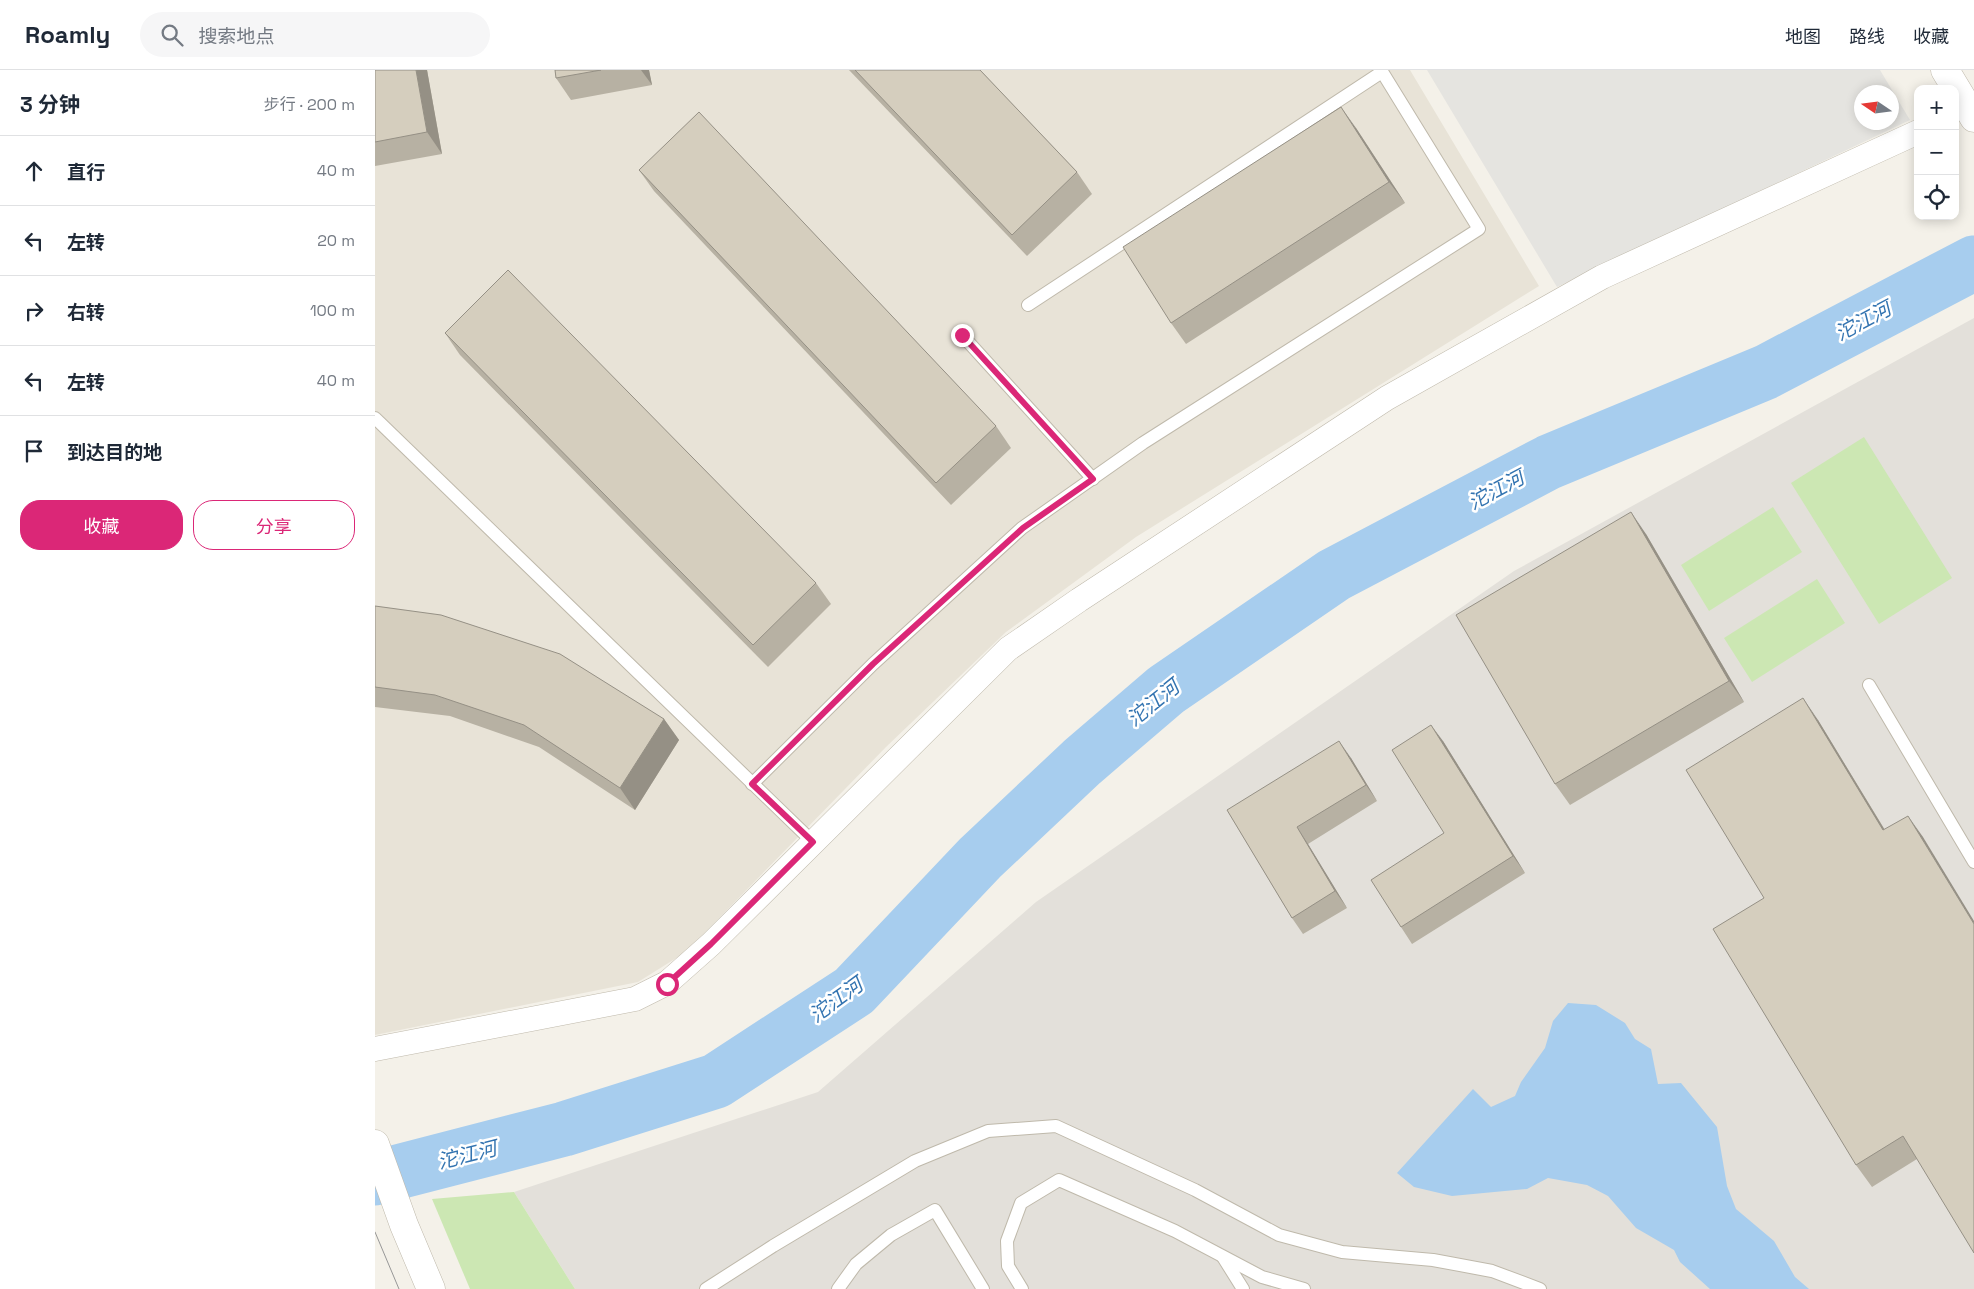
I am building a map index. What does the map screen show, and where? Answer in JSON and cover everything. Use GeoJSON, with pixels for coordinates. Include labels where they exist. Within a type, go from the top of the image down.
{"type":"FeatureCollection","features":[{"type":"Feature","properties":{"kind":"street"},"geometry":{"type":"LineString","coordinates":[[1945,70],[1966,114]]}},
{"type":"Feature","properties":{"kind":"street"},"geometry":{"type":"LineString","coordinates":[[375,1049],[635,999],[667,984],[711,944],[1008,649],[1387,398],[1602,277],[1914,134]]}},
{"type":"Feature","properties":{"kind":"street"},"geometry":{"type":"LineString","coordinates":[[375,1144],[404,1225],[431,1289]]}},
{"type":"Feature","properties":{"kind":"lane"},"geometry":{"type":"LineString","coordinates":[[752,784],[873,664],[1023,528],[1143,443],[1479,229],[1382,71],[1028,305]]}},
{"type":"Feature","properties":{"kind":"lane"},"geometry":{"type":"LineString","coordinates":[[962,335],[1093,479]]}},
{"type":"Feature","properties":{"kind":"lane"},"geometry":{"type":"LineString","coordinates":[[375,418],[813,842]]}},
{"type":"Feature","properties":{"kind":"lane"},"geometry":{"type":"LineString","coordinates":[[1869,685],[1974,862]]}},
{"type":"Feature","properties":{"kind":"lane"},"geometry":{"type":"LineString","coordinates":[[705,1289],[915,1161],[988,1131],[1057,1126],[1195,1190],[1279,1235],[1342,1252],[1433,1260],[1492,1271],[1540,1289]]}},
{"type":"Feature","properties":{"kind":"lane"},"geometry":{"type":"LineString","coordinates":[[1022,1289],[1008,1266],[1007,1242],[1021,1204],[1059,1180],[1175,1231],[1262,1277],[1304,1289]]}},
{"type":"Feature","properties":{"kind":"lane"},"geometry":{"type":"LineString","coordinates":[[838,1289],[856,1264],[891,1235],[935,1210],[983,1289]]}},
{"type":"Feature","properties":{"kind":"lane"},"geometry":{"type":"LineString","coordinates":[[1221,1256],[1243,1289]]}},
{"type":"Feature","properties":{"kind":"shaded area"},"geometry":{"type":"Polygon","coordinates":[[[375,70],[1410,70],[1539,286],[1136,537],[1006,632],[886,747],[686,952],[638,982],[375,1035],[375,70]]]}},
{"type":"Feature","properties":{"kind":"shaded area"},"geometry":{"type":"Polygon","coordinates":[[[1427,70],[1880,70],[1889,85],[1854,85],[1854,130],[1889,130],[1557,287],[1427,70]]]}},
{"type":"Feature","properties":{"kind":"shaded area"},"geometry":{"type":"Polygon","coordinates":[[[1899,102],[1910,120],[1899,125],[1899,102]]]}},
{"type":"Feature","properties":{"kind":"shaded area"},"geometry":{"type":"Polygon","coordinates":[[[1974,318],[1974,1289],[575,1289],[514,1192],[818,1092],[1036,902],[1514,571],[1974,318]]]}},
{"type":"Feature","properties":{"kind":"green space"},"geometry":{"type":"Polygon","coordinates":[[[1864,437],[1952,578],[1879,624],[1791,483],[1864,437]]]}},
{"type":"Feature","properties":{"kind":"green space"},"geometry":{"type":"Polygon","coordinates":[[[1773,507],[1802,552],[1709,611],[1681,565],[1773,507]]]}},
{"type":"Feature","properties":{"kind":"green space"},"geometry":{"type":"Polygon","coordinates":[[[1817,579],[1845,623],[1752,682],[1724,638],[1817,579]]]}},
{"type":"Feature","properties":{"kind":"green space"},"geometry":{"type":"Polygon","coordinates":[[[514,1192],[575,1289],[470,1289],[432,1199],[514,1192]]]}},
{"type":"Feature","properties":{"kind":"water"},"geometry":{"type":"Polygon","coordinates":[[[1568,1003],[1596,1005],[1625,1023],[1635,1039],[1651,1049],[1658,1084],[1681,1083],[1717,1127],[1727,1186],[1736,1209],[1774,1241],[1795,1277],[1809,1289],[1710,1289],[1680,1262],[1674,1250],[1636,1228],[1608,1196],[1587,1185],[1548,1178],[1527,1189],[1452,1196],[1414,1187],[1397,1173],[1473,1089],[1491,1107],[1515,1096],[1521,1082],[1545,1048],[1553,1021],[1568,1003]]]}},
{"type":"Feature","properties":{"kind":"building"},"geometry":{"type":"Polygon","coordinates":[[[375,70],[416,70],[427,132],[375,142],[375,70]]]}},
{"type":"Feature","properties":{"kind":"building"},"geometry":{"type":"Polygon","coordinates":[[[555,70],[601,70],[556,78],[555,70]]]}},
{"type":"Feature","properties":{"kind":"building"},"geometry":{"type":"Polygon","coordinates":[[[855,70],[980,70],[1077,172],[1012,235],[855,70]]]}},
{"type":"Feature","properties":{"kind":"building"},"geometry":{"type":"Polygon","coordinates":[[[1341,107],[1389,182],[1171,323],[1123,247],[1341,107]]]}},
{"type":"Feature","properties":{"kind":"building"},"geometry":{"type":"Polygon","coordinates":[[[699,112],[996,426],[936,483],[639,170],[699,112]]]}},
{"type":"Feature","properties":{"kind":"building"},"geometry":{"type":"Polygon","coordinates":[[[508,270],[816,583],[753,645],[445,333],[508,270]]]}},
{"type":"Feature","properties":{"kind":"building"},"geometry":{"type":"Polygon","coordinates":[[[1631,512],[1729,681],[1555,784],[1456,615],[1631,512]]]}},
{"type":"Feature","properties":{"kind":"building"},"geometry":{"type":"Polygon","coordinates":[[[375,606],[441,615],[560,654],[664,719],[620,788],[524,725],[435,695],[375,687],[375,606]]]}},
{"type":"Feature","properties":{"kind":"building"},"geometry":{"type":"Polygon","coordinates":[[[1803,698],[1883,830],[1908,816],[1974,924],[1974,1253],[1903,1136],[1856,1165],[1713,929],[1764,898],[1686,770],[1803,698]]]}},
{"type":"Feature","properties":{"kind":"building"},"geometry":{"type":"Polygon","coordinates":[[[1431,725],[1513,856],[1401,927],[1371,880],[1444,833],[1392,750],[1431,725]]]}},
{"type":"Feature","properties":{"kind":"building"},"geometry":{"type":"Polygon","coordinates":[[[1339,741],[1366,785],[1297,827],[1335,891],[1292,918],[1227,810],[1339,741]]]}},
{"type":"Feature","properties":{"kind":"waterway","name":"沱江河"},"geometry":{"type":"LineString","coordinates":[[375,1178],[564,1129],[716,1081],[854,991],[980,858],[1082,762],[1166,690],[1334,575],[1549,462],[1766,372],[1974,263]]}},
{"type":"Feature","properties":{"kind":"tram line"},"geometry":{"type":"LineString","coordinates":[[375,1232],[399,1289]]}},
{"type":"Feature","properties":{"kind":"route"},"geometry":{"type":"LineString","coordinates":[[667,984],[711,944],[813,842],[752,784],[873,664],[1023,528],[1093,479],[962,335]]}}]}
